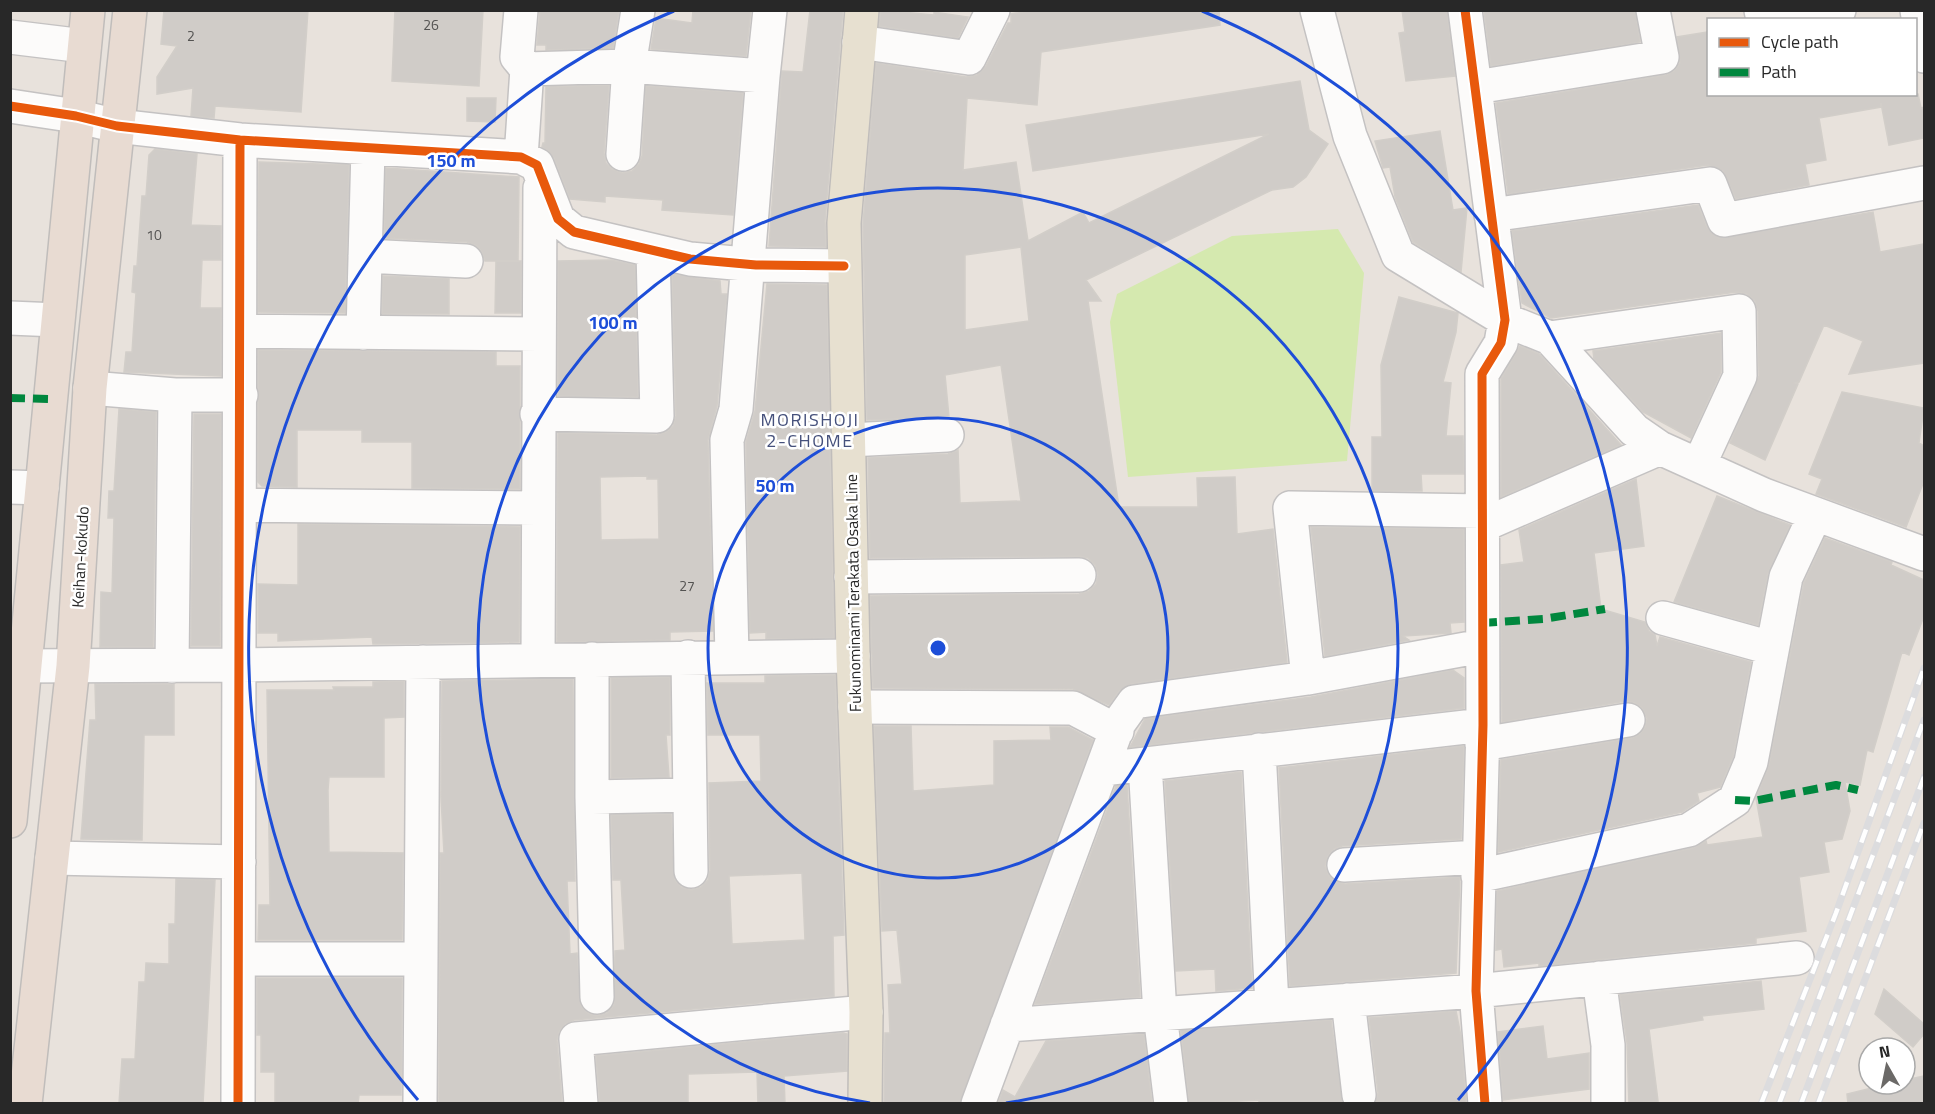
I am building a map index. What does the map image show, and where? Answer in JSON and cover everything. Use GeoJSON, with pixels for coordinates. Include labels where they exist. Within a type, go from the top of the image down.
{"type":"FeatureCollection","features":[{"type":"Feature","properties":{"kind":"highway"},"geometry":{"type":"LineString","coordinates":[[10,821],[26,488],[57,320],[88,10]]}},
{"type":"Feature","properties":{"kind":"highway","name":"Keihan-kokudo"},"geometry":{"type":"LineString","coordinates":[[25,1104],[73,666],[90,388],[130,10]]}},
{"type":"Feature","properties":{"kind":"main road","name":"Fukunominami Terakata Osaka Line"},"geometry":{"type":"LineString","coordinates":[[860,26],[846,174],[844,266],[853,656],[866,1012],[865,1104]]}},
{"type":"Feature","properties":{"kind":"street"},"geometry":{"type":"LineString","coordinates":[[521,10],[518,57],[527,69],[538,334],[538,660]]}},
{"type":"Feature","properties":{"kind":"street"},"geometry":{"type":"LineString","coordinates":[[623,154],[629,66],[638,10]]}},
{"type":"Feature","properties":{"kind":"street"},"geometry":{"type":"LineString","coordinates":[[732,657],[727,440],[736,409],[770,10]]}},
{"type":"Feature","properties":{"kind":"street"},"geometry":{"type":"LineString","coordinates":[[860,26],[969,57],[993,10]]}},
{"type":"Feature","properties":{"kind":"street"},"geometry":{"type":"LineString","coordinates":[[1317,10],[1350,136],[1398,255],[1505,320],[1550,338],[1634,430],[1660,448],[1764,495],[1924,554]]}},
{"type":"Feature","properties":{"kind":"street"},"geometry":{"type":"LineString","coordinates":[[1465,10],[1505,320],[1501,343],[1482,374],[1484,518],[1482,735],[1476,991],[1485,1104]]}},
{"type":"Feature","properties":{"kind":"street"},"geometry":{"type":"LineString","coordinates":[[1476,87],[1662,57],[1653,10]]}},
{"type":"Feature","properties":{"kind":"street"},"geometry":{"type":"LineString","coordinates":[[1801,18],[1839,10]]}},
{"type":"Feature","properties":{"kind":"street"},"geometry":{"type":"LineString","coordinates":[[10,37],[84,46]]}},
{"type":"Feature","properties":{"kind":"street"},"geometry":{"type":"LineString","coordinates":[[527,69],[629,66],[764,76]]}},
{"type":"Feature","properties":{"kind":"street"},"geometry":{"type":"LineString","coordinates":[[10,106],[76,116],[117,126],[240,140],[368,149],[531,165]]}},
{"type":"Feature","properties":{"kind":"street"},"geometry":{"type":"LineString","coordinates":[[238,1104],[240,140]]}},
{"type":"Feature","properties":{"kind":"street"},"geometry":{"type":"LineString","coordinates":[[363,333],[368,149]]}},
{"type":"Feature","properties":{"kind":"street"},"geometry":{"type":"LineString","coordinates":[[531,165],[558,219],[574,232],[690,259],[749,262],[756,265],[844,266]]}},
{"type":"Feature","properties":{"kind":"street"},"geometry":{"type":"LineString","coordinates":[[1491,215],[1710,184],[1725,220],[1924,183]]}},
{"type":"Feature","properties":{"kind":"street"},"geometry":{"type":"LineString","coordinates":[[537,414],[657,416],[653,250]]}},
{"type":"Feature","properties":{"kind":"street"},"geometry":{"type":"LineString","coordinates":[[365,256],[466,261]]}},
{"type":"Feature","properties":{"kind":"street"},"geometry":{"type":"LineString","coordinates":[[1550,338],[1739,311],[1740,376],[1699,465]]}},
{"type":"Feature","properties":{"kind":"street"},"geometry":{"type":"LineString","coordinates":[[10,318],[57,320]]}},
{"type":"Feature","properties":{"kind":"street"},"geometry":{"type":"LineString","coordinates":[[241,331],[538,334]]}},
{"type":"Feature","properties":{"kind":"street"},"geometry":{"type":"LineString","coordinates":[[90,388],[175,396],[241,395]]}},
{"type":"Feature","properties":{"kind":"street"},"geometry":{"type":"LineString","coordinates":[[172,666],[175,396]]}},
{"type":"Feature","properties":{"kind":"street"},"geometry":{"type":"LineString","coordinates":[[849,440],[946,435]]}},
{"type":"Feature","properties":{"kind":"street"},"geometry":{"type":"LineString","coordinates":[[1308,678],[1290,508],[1484,518],[1660,448]]}},
{"type":"Feature","properties":{"kind":"street"},"geometry":{"type":"LineString","coordinates":[[240,505],[537,508]]}},
{"type":"Feature","properties":{"kind":"street"},"geometry":{"type":"LineString","coordinates":[[1344,866],[1478,867],[1689,830],[1735,800],[1751,762],[1786,576],[1815,515]]}},
{"type":"Feature","properties":{"kind":"street"},"geometry":{"type":"LineString","coordinates":[[851,577],[1079,575]]}},
{"type":"Feature","properties":{"kind":"street"},"geometry":{"type":"LineString","coordinates":[[1663,618],[1771,648]]}},
{"type":"Feature","properties":{"kind":"street"},"geometry":{"type":"LineString","coordinates":[[978,1104],[1116,730],[1134,702],[1308,678],[1482,646]]}},
{"type":"Feature","properties":{"kind":"street"},"geometry":{"type":"LineString","coordinates":[[18,666],[172,666],[853,656]]}},
{"type":"Feature","properties":{"kind":"street"},"geometry":{"type":"LineString","coordinates":[[688,657],[691,871]]}},
{"type":"Feature","properties":{"kind":"street"},"geometry":{"type":"LineString","coordinates":[[592,659],[592,797],[597,997]]}},
{"type":"Feature","properties":{"kind":"street"},"geometry":{"type":"LineString","coordinates":[[420,1104],[423,662]]}},
{"type":"Feature","properties":{"kind":"street"},"geometry":{"type":"LineString","coordinates":[[855,707],[1073,708],[1116,730]]}},
{"type":"Feature","properties":{"kind":"street"},"geometry":{"type":"LineString","coordinates":[[1103,769],[1259,750],[1482,735],[1628,720]]}},
{"type":"Feature","properties":{"kind":"street"},"geometry":{"type":"LineString","coordinates":[[1259,750],[1272,1005]]}},
{"type":"Feature","properties":{"kind":"street"},"geometry":{"type":"LineString","coordinates":[[1145,764],[1160,1014],[1171,1104]]}},
{"type":"Feature","properties":{"kind":"street"},"geometry":{"type":"LineString","coordinates":[[592,797],[690,795]]}},
{"type":"Feature","properties":{"kind":"street"},"geometry":{"type":"LineString","coordinates":[[52,858],[239,862]]}},
{"type":"Feature","properties":{"kind":"street"},"geometry":{"type":"LineString","coordinates":[[1008,1024],[1476,991],[1797,958]]}},
{"type":"Feature","properties":{"kind":"street"},"geometry":{"type":"LineString","coordinates":[[239,959],[421,960]]}},
{"type":"Feature","properties":{"kind":"street"},"geometry":{"type":"LineString","coordinates":[[1599,978],[1608,1045],[1608,1104]]}},
{"type":"Feature","properties":{"kind":"street"},"geometry":{"type":"LineString","coordinates":[[1347,1000],[1359,1095]]}},
{"type":"Feature","properties":{"kind":"street"},"geometry":{"type":"LineString","coordinates":[[581,1104],[576,1039],[866,1012]]}},
{"type":"Feature","properties":{"kind":"green space"},"geometry":{"type":"Polygon","coordinates":[[[1338,229],[1364,273],[1347,461],[1128,477],[1110,322],[1117,294],[1232,236],[1338,229]]]}},
{"type":"Feature","properties":{"kind":"building"},"geometry":{"type":"Polygon","coordinates":[[[164,10],[308,10],[301,112],[215,106],[214,118],[191,116],[193,88],[157,94],[157,77],[177,46],[161,44],[164,10]]]}},
{"type":"Feature","properties":{"kind":"building"},"geometry":{"type":"Polygon","coordinates":[[[395,10],[483,10],[479,86],[392,81],[395,10]]]}},
{"type":"Feature","properties":{"kind":"building"},"geometry":{"type":"Polygon","coordinates":[[[540,10],[619,10],[613,48],[546,50],[546,45],[537,45],[540,10]]]}},
{"type":"Feature","properties":{"kind":"building"},"geometry":{"type":"Polygon","coordinates":[[[693,10],[751,10],[746,56],[651,49],[656,18],[692,23],[693,10]]]}},
{"type":"Feature","properties":{"kind":"building"},"geometry":{"type":"Polygon","coordinates":[[[810,10],[843,10],[825,221],[826,247],[769,246],[782,71],[803,72],[810,10]]]}},
{"type":"Feature","properties":{"kind":"building"},"geometry":{"type":"Polygon","coordinates":[[[881,10],[934,15],[934,12],[968,17],[958,38],[879,26],[881,10]]]}},
{"type":"Feature","properties":{"kind":"building"},"geometry":{"type":"Polygon","coordinates":[[[1035,10],[1219,10],[1220,25],[1041,52],[1037,105],[967,98],[963,170],[1016,162],[1028,241],[1083,212],[1089,223],[1269,134],[1033,171],[1026,125],[1300,81],[1309,130],[1328,144],[1306,177],[1293,187],[1272,190],[1086,280],[1101,301],[1088,301],[1119,507],[1198,507],[1197,478],[1235,477],[1237,534],[1273,529],[1287,662],[1131,684],[1119,691],[1109,705],[1073,689],[873,688],[870,596],[1079,594],[1089,591],[1096,584],[1098,575],[1095,565],[1088,558],[1079,556],[870,558],[868,458],[948,454],[958,450],[960,503],[1021,501],[1001,365],[945,375],[949,417],[867,420],[863,224],[876,63],[966,77],[977,75],[986,66],[1008,23],[1011,23],[1011,14],[1035,10]],[[1021,247],[965,255],[965,330],[1029,321],[1021,247]]]}},
{"type":"Feature","properties":{"kind":"building"},"geometry":{"type":"Polygon","coordinates":[[[1402,10],[1447,10],[1455,76],[1406,81],[1399,33],[1405,32],[1402,10]]]}},
{"type":"Feature","properties":{"kind":"building"},"geometry":{"type":"Polygon","coordinates":[[[1484,10],[1635,10],[1640,42],[1491,66],[1484,10]]]}},
{"type":"Feature","properties":{"kind":"building"},"geometry":{"type":"Polygon","coordinates":[[[1707,32],[1707,96],[1917,96],[1918,94],[1921,108],[1924,107],[1924,138],[1889,145],[1881,103],[1881,107],[1819,118],[1826,160],[1805,164],[1809,185],[1736,199],[1723,171],[1708,165],[1508,194],[1496,103],[1666,75],[1674,71],[1680,63],[1677,37],[1707,32]]]}},
{"type":"Feature","properties":{"kind":"building"},"geometry":{"type":"Polygon","coordinates":[[[609,85],[604,153],[606,163],[612,169],[622,173],[632,171],[639,164],[642,156],[646,86],[743,93],[733,215],[662,210],[663,200],[605,196],[605,202],[570,199],[554,158],[542,147],[545,143],[546,87],[609,85]]]}},
{"type":"Feature","properties":{"kind":"building"},"geometry":{"type":"Polygon","coordinates":[[[467,98],[496,98],[495,122],[467,121],[467,98]]]}},
{"type":"Feature","properties":{"kind":"building"},"geometry":{"type":"Polygon","coordinates":[[[1440,131],[1453,210],[1467,208],[1461,272],[1413,242],[1395,197],[1390,167],[1383,168],[1375,141],[1440,131]]]}},
{"type":"Feature","properties":{"kind":"building"},"geometry":{"type":"Polygon","coordinates":[[[155,149],[197,154],[191,225],[221,226],[221,260],[202,260],[200,308],[221,308],[221,376],[124,372],[126,352],[132,352],[136,293],[132,292],[134,266],[137,266],[142,196],[146,196],[149,155],[155,149]]]}},
{"type":"Feature","properties":{"kind":"building"},"geometry":{"type":"Polygon","coordinates":[[[259,162],[349,165],[345,313],[258,312],[259,162]]]}},
{"type":"Feature","properties":{"kind":"building"},"geometry":{"type":"Polygon","coordinates":[[[386,168],[519,177],[518,261],[485,261],[477,246],[467,242],[384,238],[386,168]]]}},
{"type":"Feature","properties":{"kind":"building"},"geometry":{"type":"Polygon","coordinates":[[[1698,205],[1707,227],[1719,238],[1873,212],[1880,252],[1924,244],[1924,363],[1849,374],[1863,341],[1824,325],[1799,382],[1795,383],[1798,384],[1765,460],[1730,443],[1759,376],[1758,311],[1755,301],[1747,294],[1736,292],[1551,318],[1522,303],[1512,231],[1698,205]]]}},
{"type":"Feature","properties":{"kind":"building"},"geometry":{"type":"Polygon","coordinates":[[[611,260],[635,265],[638,397],[558,396],[558,261],[611,260]]]}},
{"type":"Feature","properties":{"kind":"building"},"geometry":{"type":"Polygon","coordinates":[[[496,261],[521,261],[521,313],[495,313],[496,261]]]}},
{"type":"Feature","properties":{"kind":"building"},"geometry":{"type":"Polygon","coordinates":[[[672,274],[720,281],[721,294],[727,294],[717,406],[708,440],[713,631],[670,632],[670,640],[557,642],[558,433],[657,435],[673,426],[676,416],[672,274]],[[647,476],[600,477],[601,540],[659,539],[658,479],[647,479],[647,476]]]}},
{"type":"Feature","properties":{"kind":"building"},"geometry":{"type":"Polygon","coordinates":[[[383,276],[449,279],[449,314],[382,314],[383,276]]]}},
{"type":"Feature","properties":{"kind":"building"},"geometry":{"type":"Polygon","coordinates":[[[767,284],[827,285],[834,638],[766,639],[766,632],[750,633],[746,442],[755,411],[767,284]]]}},
{"type":"Feature","properties":{"kind":"building"},"geometry":{"type":"Polygon","coordinates":[[[1399,297],[1458,313],[1456,332],[1443,382],[1451,383],[1446,436],[1463,436],[1464,474],[1421,474],[1422,491],[1372,491],[1372,437],[1382,437],[1381,365],[1399,297]]]}},
{"type":"Feature","properties":{"kind":"building"},"geometry":{"type":"Polygon","coordinates":[[[1721,333],[1721,372],[1691,438],[1643,412],[1594,359],[1593,351],[1721,333]]]}},
{"type":"Feature","properties":{"kind":"building"},"geometry":{"type":"Polygon","coordinates":[[[1520,346],[1539,354],[1621,445],[1501,497],[1501,379],[1520,346]]]}},
{"type":"Feature","properties":{"kind":"building"},"geometry":{"type":"Polygon","coordinates":[[[258,350],[496,352],[496,366],[520,366],[520,489],[412,488],[412,442],[362,442],[362,430],[297,430],[297,487],[262,486],[258,482],[258,350]]]}},
{"type":"Feature","properties":{"kind":"building"},"geometry":{"type":"Polygon","coordinates":[[[1842,392],[1924,408],[1919,443],[1924,446],[1924,481],[1906,527],[1816,494],[1822,479],[1809,474],[1842,392]]]}},
{"type":"Feature","properties":{"kind":"building"},"geometry":{"type":"Polygon","coordinates":[[[119,409],[156,412],[153,647],[100,647],[101,592],[112,593],[114,518],[108,518],[109,491],[114,491],[119,409]]]}},
{"type":"Feature","properties":{"kind":"building"},"geometry":{"type":"Polygon","coordinates":[[[194,414],[221,414],[220,646],[191,646],[194,414]]]}},
{"type":"Feature","properties":{"kind":"building"},"geometry":{"type":"Polygon","coordinates":[[[1636,479],[1644,546],[1594,553],[1601,609],[1645,622],[1649,631],[1655,635],[1657,646],[1660,637],[1751,662],[1733,757],[1720,787],[1697,793],[1699,801],[1682,812],[1498,852],[1501,760],[1632,738],[1640,734],[1647,718],[1642,708],[1626,701],[1502,722],[1501,565],[1524,562],[1519,530],[1636,479]]]}},
{"type":"Feature","properties":{"kind":"building"},"geometry":{"type":"Polygon","coordinates":[[[1717,496],[1790,525],[1768,573],[1758,625],[1674,602],[1717,496]]]}},
{"type":"Feature","properties":{"kind":"building"},"geometry":{"type":"Polygon","coordinates":[[[298,524],[520,527],[519,642],[373,644],[372,637],[278,641],[278,633],[258,633],[258,584],[298,585],[298,524]]]}},
{"type":"Feature","properties":{"kind":"building"},"geometry":{"type":"Polygon","coordinates":[[[1311,527],[1464,529],[1464,622],[1450,623],[1451,633],[1403,636],[1409,640],[1325,656],[1311,527]]]}},
{"type":"Feature","properties":{"kind":"building"},"geometry":{"type":"Polygon","coordinates":[[[1825,538],[1892,562],[1891,565],[1924,580],[1924,616],[1909,655],[1902,652],[1873,752],[1867,750],[1860,785],[1845,782],[1850,811],[1842,839],[1824,842],[1829,872],[1799,877],[1806,931],[1756,938],[1756,943],[1539,966],[1539,963],[1504,967],[1502,949],[1496,950],[1497,891],[1693,848],[1706,841],[1707,845],[1763,837],[1756,798],[1769,765],[1804,583],[1825,538]]]}},
{"type":"Feature","properties":{"kind":"building"},"geometry":{"type":"Polygon","coordinates":[[[1453,670],[1464,678],[1464,708],[1130,747],[1145,719],[1311,697],[1453,670]]]}},
{"type":"Feature","properties":{"kind":"building"},"geometry":{"type":"Polygon","coordinates":[[[835,675],[844,935],[833,936],[834,996],[574,1020],[565,1024],[557,1040],[562,1104],[439,1104],[440,853],[444,853],[441,797],[442,681],[573,679],[575,881],[567,881],[570,954],[577,953],[581,1006],[588,1013],[597,1016],[607,1013],[614,1005],[615,951],[625,950],[621,880],[613,880],[611,815],[671,814],[675,880],[681,887],[691,890],[701,887],[708,880],[710,871],[709,783],[761,781],[760,735],[708,735],[707,683],[765,683],[765,676],[835,675]],[[802,873],[729,876],[732,944],[805,940],[802,873]]]}},
{"type":"Feature","properties":{"kind":"building"},"geometry":{"type":"Polygon","coordinates":[[[670,677],[670,735],[666,735],[669,777],[611,778],[611,678],[670,677]]]}},
{"type":"Feature","properties":{"kind":"building"},"geometry":{"type":"Polygon","coordinates":[[[404,681],[404,717],[384,718],[384,777],[329,777],[328,790],[329,852],[403,853],[402,940],[258,940],[259,905],[270,905],[267,690],[334,690],[333,687],[373,687],[373,682],[404,681]]]}},
{"type":"Feature","properties":{"kind":"building"},"geometry":{"type":"Polygon","coordinates":[[[95,684],[174,684],[174,735],[144,735],[142,840],[81,839],[90,720],[96,720],[95,684]]]}},
{"type":"Feature","properties":{"kind":"building"},"geometry":{"type":"Polygon","coordinates":[[[874,726],[911,726],[913,791],[994,785],[994,741],[1051,740],[1050,727],[1068,727],[1093,740],[960,1104],[884,1104],[885,1033],[890,1033],[888,985],[902,984],[897,930],[882,931],[874,726]]]}},
{"type":"Feature","properties":{"kind":"building"},"geometry":{"type":"Polygon","coordinates":[[[1464,746],[1461,839],[1342,846],[1334,849],[1328,856],[1325,866],[1329,876],[1336,882],[1345,884],[1460,877],[1456,973],[1290,986],[1279,768],[1464,746]]]}},
{"type":"Feature","properties":{"kind":"building"},"geometry":{"type":"Polygon","coordinates":[[[1241,772],[1252,988],[1216,991],[1215,969],[1176,971],[1165,781],[1241,772]]]}},
{"type":"Feature","properties":{"kind":"building"},"geometry":{"type":"Polygon","coordinates":[[[1127,785],[1140,997],[1035,1004],[1116,786],[1127,785]]]}},
{"type":"Feature","properties":{"kind":"building"},"geometry":{"type":"Polygon","coordinates":[[[176,879],[215,880],[203,1104],[119,1104],[122,1059],[135,1059],[139,982],[145,982],[146,963],[169,964],[169,924],[175,924],[176,879]]]}},
{"type":"Feature","properties":{"kind":"building"},"geometry":{"type":"Polygon","coordinates":[[[257,978],[402,978],[401,1095],[359,1095],[358,1104],[275,1103],[275,1072],[261,1072],[261,1035],[257,1035],[257,978]]]}},
{"type":"Feature","properties":{"kind":"building"},"geometry":{"type":"Polygon","coordinates":[[[1761,981],[1764,1009],[1702,1016],[1703,1020],[1649,1029],[1658,1101],[1629,1104],[1627,1043],[1620,995],[1761,981]]]}},
{"type":"Feature","properties":{"kind":"building"},"geometry":{"type":"Polygon","coordinates":[[[1884,989],[1924,1024],[1924,1034],[1917,1042],[1917,1036],[1900,1036],[1875,1014],[1884,989]]]}},
{"type":"Feature","properties":{"kind":"building"},"geometry":{"type":"Polygon","coordinates":[[[1456,1011],[1461,1036],[1466,1104],[1375,1104],[1378,1093],[1369,1018],[1456,1011]]]}},
{"type":"Feature","properties":{"kind":"building"},"geometry":{"type":"Polygon","coordinates":[[[1331,1020],[1343,1104],[1259,1104],[1259,1100],[1189,1104],[1181,1031],[1331,1020]]]}},
{"type":"Feature","properties":{"kind":"building"},"geometry":{"type":"Polygon","coordinates":[[[1543,1026],[1547,1059],[1589,1053],[1589,1089],[1503,1100],[1498,1032],[1543,1026]]]}},
{"type":"Feature","properties":{"kind":"building"},"geometry":{"type":"Polygon","coordinates":[[[847,1034],[847,1071],[784,1076],[785,1104],[758,1104],[757,1072],[688,1074],[688,1104],[600,1104],[596,1056],[847,1034]]]}},
{"type":"Feature","properties":{"kind":"building"},"geometry":{"type":"Polygon","coordinates":[[[1144,1034],[1152,1104],[998,1104],[1003,1090],[1015,1097],[1046,1041],[1144,1034]]]}},
{"type":"Feature","properties":{"kind":"building"},"geometry":{"type":"Polygon","coordinates":[[[1924,1076],[1924,1104],[1848,1104],[1847,1094],[1857,1092],[1857,1096],[1917,1096],[1917,1077],[1924,1076]]]}},
{"type":"Feature","properties":{"kind":"railway"},"geometry":{"type":"LineString","coordinates":[[1761,1104],[1836,913],[1924,668]]}},
{"type":"Feature","properties":{"kind":"railway"},"geometry":{"type":"LineString","coordinates":[[1779,1104],[1924,720]]}},
{"type":"Feature","properties":{"kind":"railway"},"geometry":{"type":"LineString","coordinates":[[1801,1104],[1924,777]]}},
{"type":"Feature","properties":{"kind":"railway"},"geometry":{"type":"LineString","coordinates":[[1818,1104],[1924,823]]}},
{"type":"Feature","properties":{"kind":"marked path"},"geometry":{"type":"LineString","coordinates":[[10,398],[50,399]]}},
{"type":"Feature","properties":{"kind":"marked path"},"geometry":{"type":"LineString","coordinates":[[1482,623],[1543,619],[1605,609]]}},
{"type":"Feature","properties":{"kind":"marked path"},"geometry":{"type":"LineString","coordinates":[[1735,800],[1753,801],[1836,785],[1858,790]]}},
{"type":"Feature","properties":{"kind":"cycle path"},"geometry":{"type":"LineString","coordinates":[[1465,10],[1505,320],[1501,343],[1482,374],[1483,725],[1476,991],[1485,1104]]}},
{"type":"Feature","properties":{"kind":"cycle path"},"geometry":{"type":"LineString","coordinates":[[10,106],[76,116],[117,126],[240,140],[521,157],[537,165],[558,219],[574,232],[690,259],[756,265],[844,266]]}},
{"type":"Feature","properties":{"kind":"cycle path"},"geometry":{"type":"LineString","coordinates":[[238,1104],[240,140]]}},
{"type":"Feature","properties":{"kind":"district","name":"MORISHOJI 2-CHOME"},"geometry":{"type":"Point","coordinates":[810,429]}}]}
